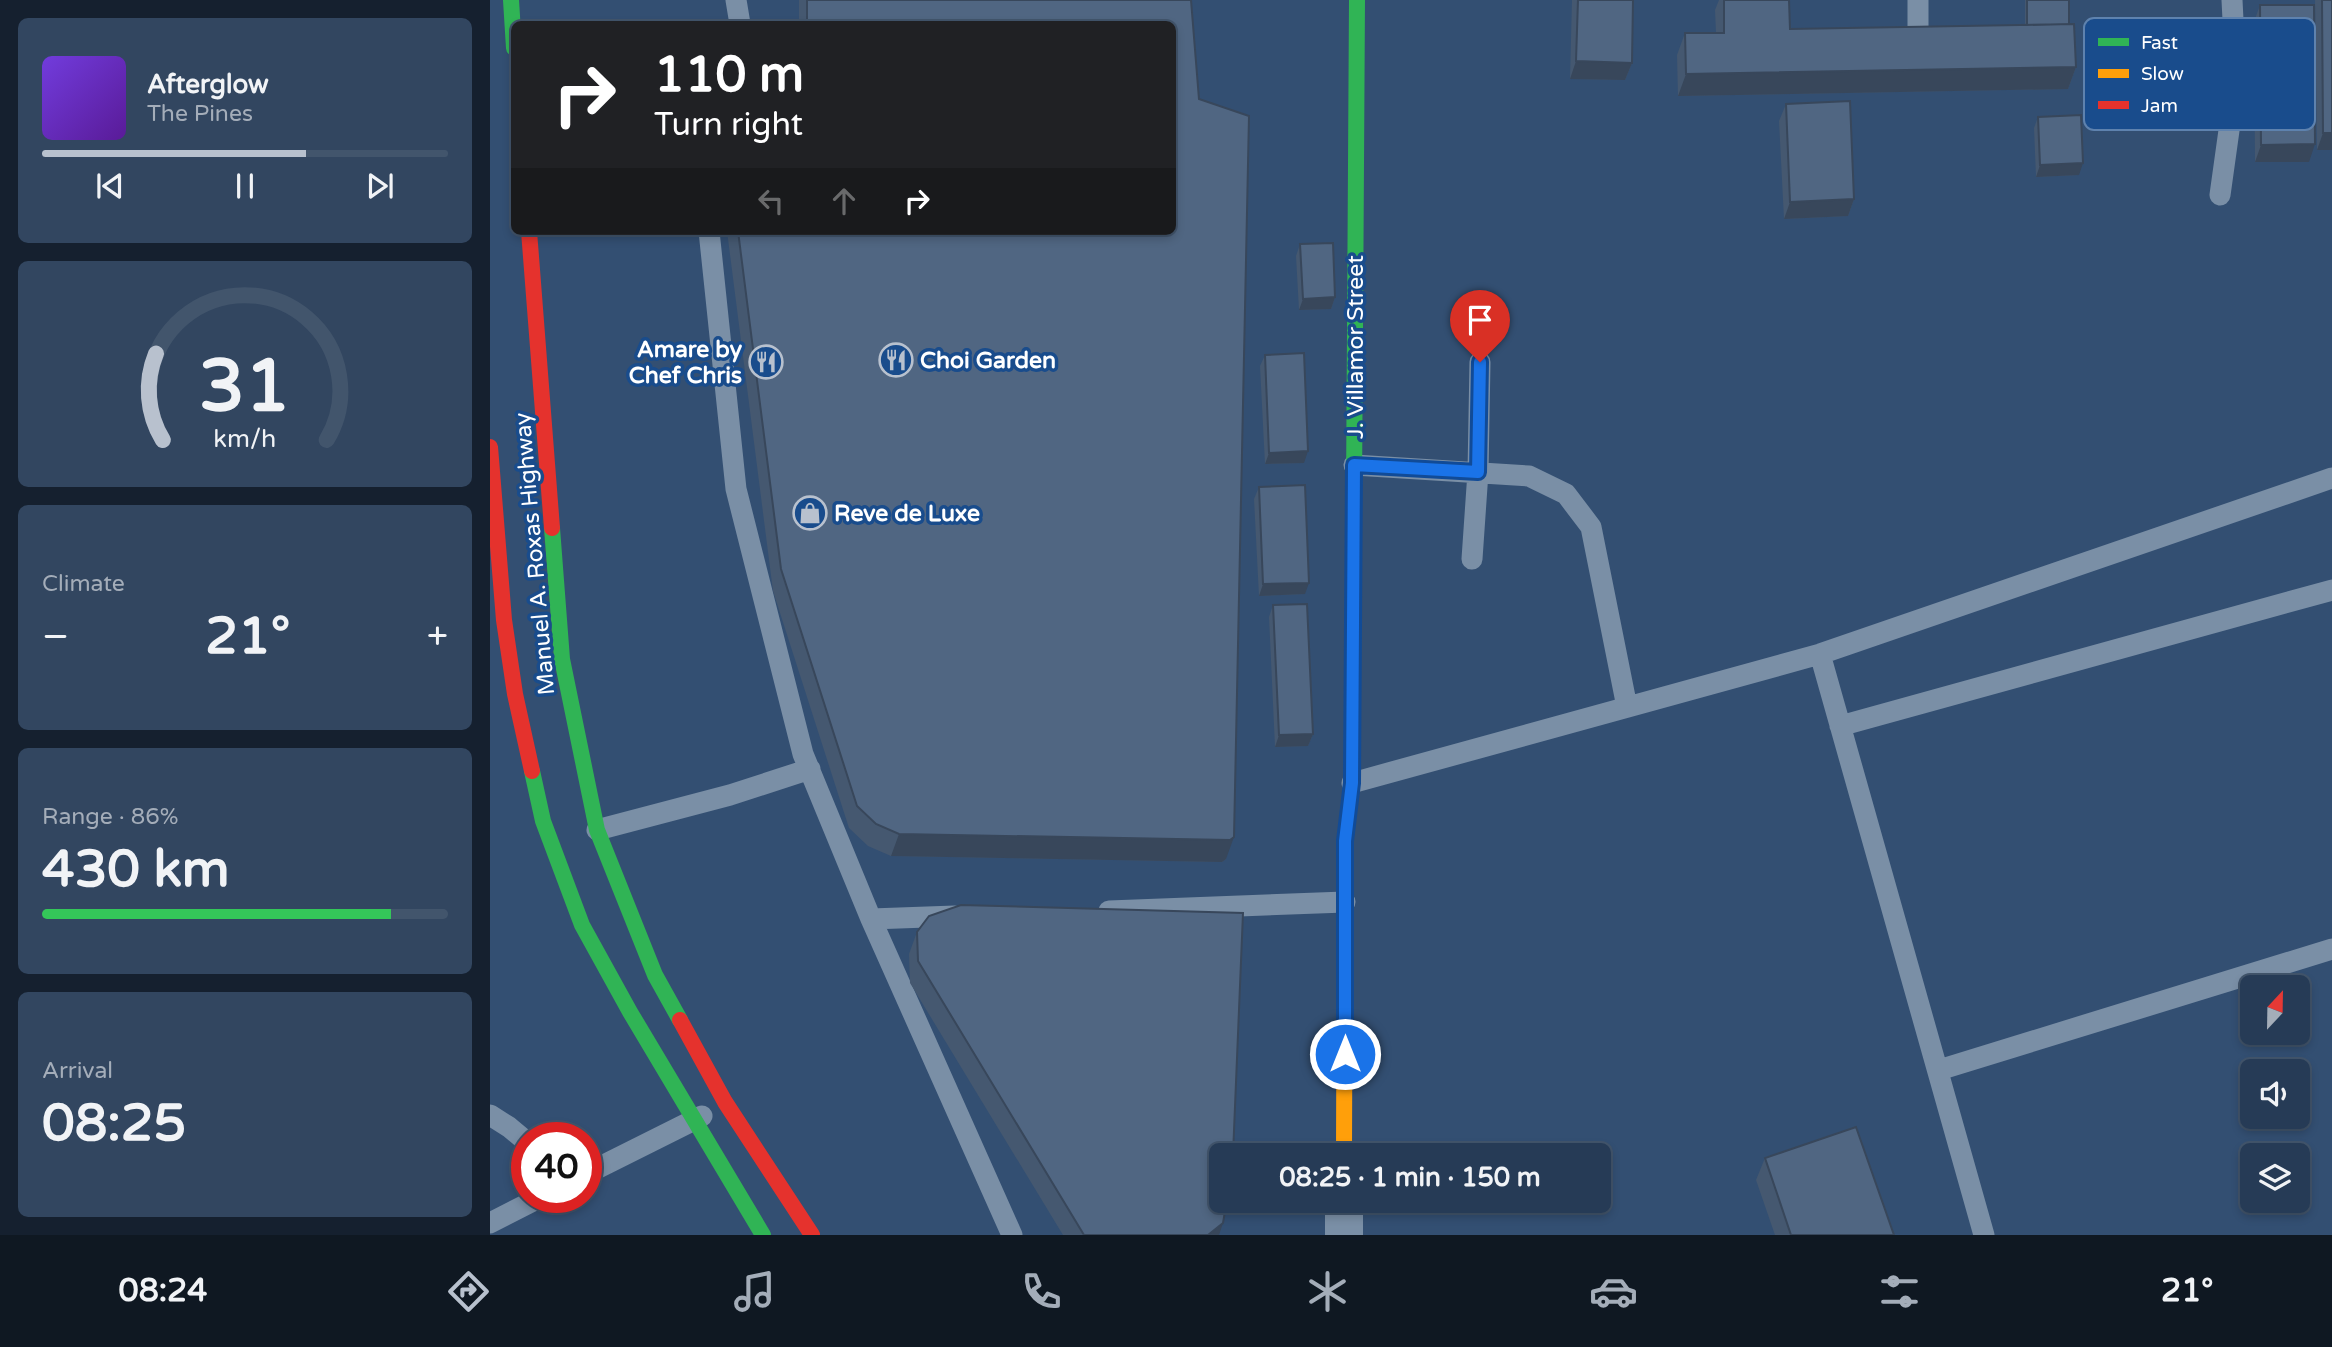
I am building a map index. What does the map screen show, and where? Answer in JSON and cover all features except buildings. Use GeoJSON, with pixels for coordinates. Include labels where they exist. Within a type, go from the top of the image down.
{"type":"FeatureCollection","features":[{"type":"Feature","properties":{"kind":"main road"},"geometry":{"type":"LineString","coordinates":[[511,0],[512,21]]}},
{"type":"Feature","properties":{"kind":"main road","name":"J. Villamor Street"},"geometry":{"type":"LineString","coordinates":[[1344,1143],[1345,841],[1352,783],[1357,0]]}},
{"type":"Feature","properties":{"kind":"main road","name":"Manuel A. Roxas Highway"},"geometry":{"type":"LineString","coordinates":[[529,235],[562,659],[597,830],[655,975],[725,1102],[812,1235]]}},
{"type":"Feature","properties":{"kind":"main road","name":"Manuel A. Roxas Highway"},"geometry":{"type":"LineString","coordinates":[[490,447],[504,620],[515,694],[543,821],[582,925],[694,1121],[763,1235]]}},
{"type":"Feature","properties":{"kind":"street"},"geometry":{"type":"LineString","coordinates":[[1344,1213],[1344,1235]]}},
{"type":"Feature","properties":{"kind":"lane"},"geometry":{"type":"LineString","coordinates":[[736,0],[740,21]]}},
{"type":"Feature","properties":{"kind":"lane"},"geometry":{"type":"LineString","coordinates":[[1918,0],[1918,30]]}},
{"type":"Feature","properties":{"kind":"lane"},"geometry":{"type":"LineString","coordinates":[[2232,0],[2233,18]]}},
{"type":"Feature","properties":{"kind":"lane"},"geometry":{"type":"LineString","coordinates":[[2220,195],[2229,130]]}},
{"type":"Feature","properties":{"kind":"lane"},"geometry":{"type":"LineString","coordinates":[[709,235],[736,489],[803,754],[871,919],[1012,1235]]}},
{"type":"Feature","properties":{"kind":"lane"},"geometry":{"type":"LineString","coordinates":[[1472,559],[1478,472],[1480,362]]}},
{"type":"Feature","properties":{"kind":"lane"},"geometry":{"type":"LineString","coordinates":[[1354,465],[1529,476],[1566,494],[1591,527],[1627,707]]}},
{"type":"Feature","properties":{"kind":"lane"},"geometry":{"type":"LineString","coordinates":[[1352,783],[1820,653],[2332,478]]}},
{"type":"Feature","properties":{"kind":"lane"},"geometry":{"type":"LineString","coordinates":[[1840,726],[2332,590]]}},
{"type":"Feature","properties":{"kind":"lane"},"geometry":{"type":"LineString","coordinates":[[490,651],[504,620]]}},
{"type":"Feature","properties":{"kind":"lane"},"geometry":{"type":"LineString","coordinates":[[1820,653],[1984,1235]]}},
{"type":"Feature","properties":{"kind":"lane"},"geometry":{"type":"LineString","coordinates":[[597,830],[730,795],[810,769]]}},
{"type":"Feature","properties":{"kind":"lane"},"geometry":{"type":"LineString","coordinates":[[1094,911],[1345,902]]}},
{"type":"Feature","properties":{"kind":"lane"},"geometry":{"type":"LineString","coordinates":[[871,919],[969,915]]}},
{"type":"Feature","properties":{"kind":"lane"},"geometry":{"type":"LineString","coordinates":[[1939,1070],[2332,949]]}},
{"type":"Feature","properties":{"kind":"lane"},"geometry":{"type":"LineString","coordinates":[[602,1166],[694,1121],[725,1102]]}},
{"type":"Feature","properties":{"kind":"lane"},"geometry":{"type":"LineString","coordinates":[[490,1115],[511,1129]]}},
{"type":"Feature","properties":{"kind":"lane"},"geometry":{"type":"LineString","coordinates":[[492,1218],[511,1210]]}},
{"type":"Feature","properties":{"kind":"traffic: fast"},"geometry":{"type":"LineString","coordinates":[[511,0],[512,21]]}},
{"type":"Feature","properties":{"kind":"traffic: fast"},"geometry":{"type":"LineString","coordinates":[[1353,657],[1357,0]]}},
{"type":"Feature","properties":{"kind":"traffic: fast"},"geometry":{"type":"LineString","coordinates":[[552,528],[562,659],[597,830],[655,975],[680,1020]]}},
{"type":"Feature","properties":{"kind":"traffic: fast"},"geometry":{"type":"LineString","coordinates":[[532,771],[543,821],[582,925],[630,1012],[763,1235]]}},
{"type":"Feature","properties":{"kind":"traffic: slow"},"geometry":{"type":"LineString","coordinates":[[1344,1143],[1345,841],[1352,783],[1353,657]]}},
{"type":"Feature","properties":{"kind":"traffic: jam"},"geometry":{"type":"LineString","coordinates":[[529,235],[552,528]]}},
{"type":"Feature","properties":{"kind":"traffic: jam"},"geometry":{"type":"LineString","coordinates":[[490,447],[504,620],[515,694],[532,771]]}},
{"type":"Feature","properties":{"kind":"traffic: jam"},"geometry":{"type":"LineString","coordinates":[[680,1020],[725,1102],[812,1235]]}},
{"type":"Feature","properties":{"kind":"place","name":"Choi Garden"},"geometry":{"type":"Point","coordinates":[896,360]}},
{"type":"Feature","properties":{"kind":"place","name":"Amare by Chef Chris"},"geometry":{"type":"Point","coordinates":[766,362]}},
{"type":"Feature","properties":{"kind":"place","name":"Reve de Luxe"},"geometry":{"type":"Point","coordinates":[810,513]}},
{"type":"Feature","properties":{"kind":"route"},"geometry":{"type":"LineString","coordinates":[[1345,1054],[1345,841],[1352,783],[1354,465],[1478,472],[1480,362]]}}]}
